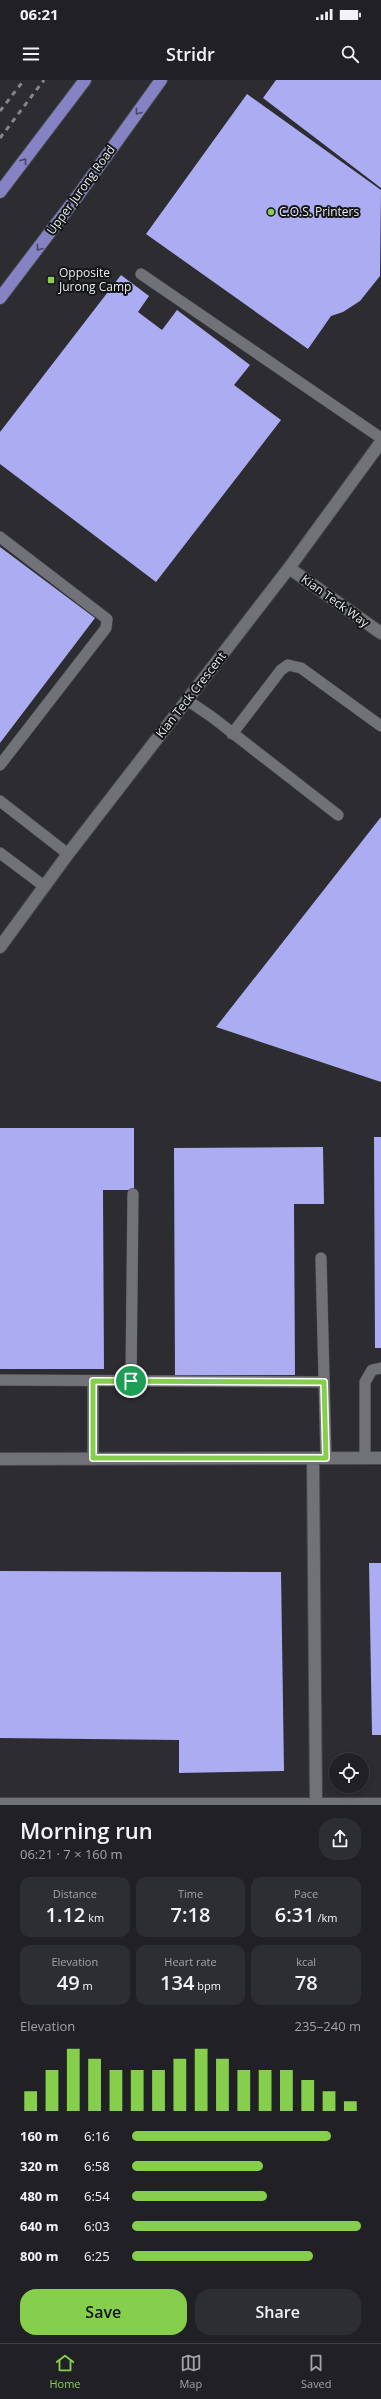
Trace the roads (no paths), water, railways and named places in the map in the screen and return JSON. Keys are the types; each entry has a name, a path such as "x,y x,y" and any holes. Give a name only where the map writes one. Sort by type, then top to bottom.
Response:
{"main road":[{"path":"0,192 85,80"},
{"name":"Upper Jurong Road","path":"0,298 79,194 161,80"}],"street":[{"name":"Kian Teck Crescent","path":"0,947 68,854 289,568 381,442"},
{"name":"Kian Teck Way","path":"289,568 381,633"},
{"path":"313,1458 316,1804"},
{"path":"0,1459 381,1458"},
{"path":"0,1804 381,1804"}],"lane":[{"path":"141,274 381,438"},
{"path":"0,537 107,618 106,628 0,765"},
{"path":"232,734 281,670 288,665 301,668 381,726"},
{"path":"187,700 338,815"},
{"path":"0,801 68,854"},
{"path":"0,853 44,886"},
{"path":"131,1381 133,1194"},
{"path":"321,1258 326,1458"},
{"path":"365,1458 366,1382 372,1370 381,1368"},
{"path":"0,1380 324,1382"},
{"path":"93,1381 93,1458"}],"railway":[{"path":"0,111 24,80"},
{"path":"0,138 44,80"}],"place":[{"name":"C.O.S. Printers","path":"271,212"},
{"name":"Opposite Jurong Camp","path":"51,280"}]}
